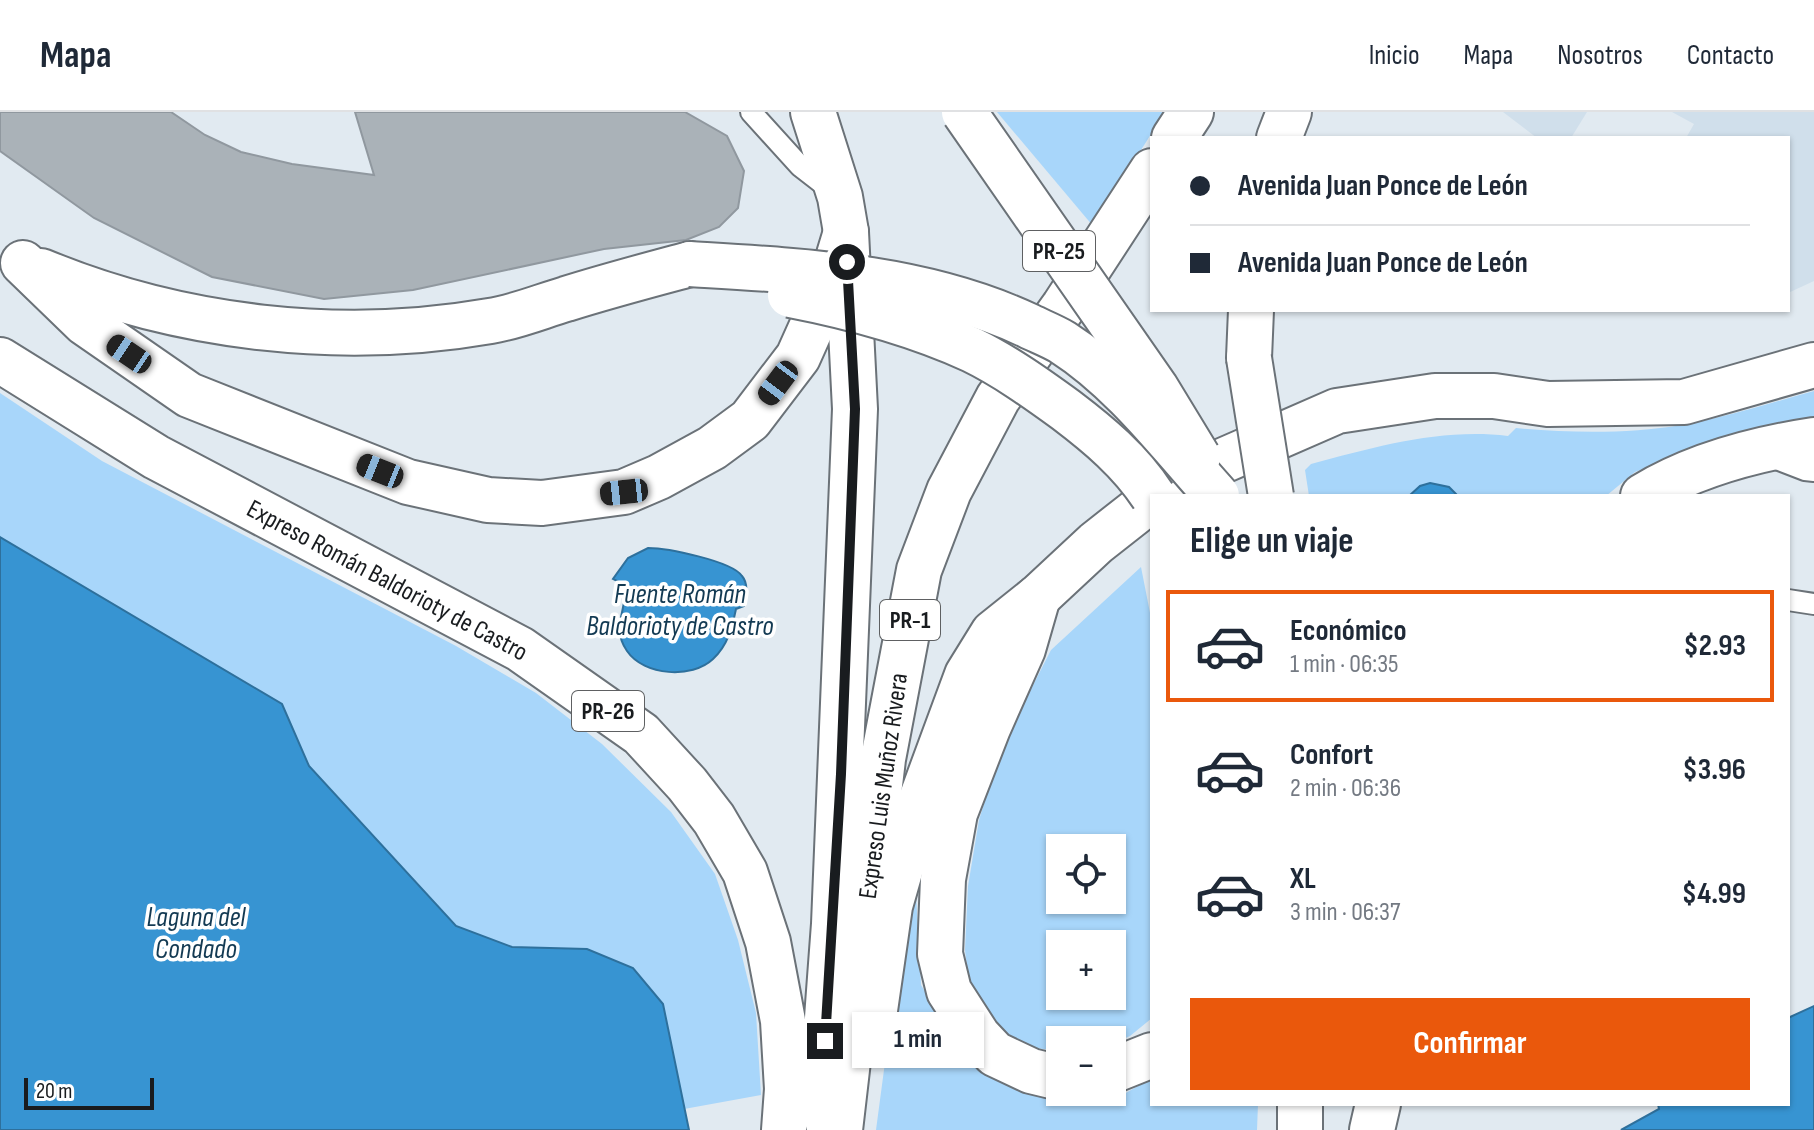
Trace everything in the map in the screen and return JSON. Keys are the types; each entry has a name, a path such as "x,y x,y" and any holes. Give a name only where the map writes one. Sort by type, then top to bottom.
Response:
{"main road":[{"path":"813,112 843,215 855,409 839,812 821,1099 830,1130"},
{"name":"PR-25","path":"964,112 1156,388 1218,494"},
{"path":"1175,136 1191,112"},
{"path":"1280,136 1289,112"},
{"name":"Expreso Luis Muñoz Rivera","path":"840,1130 883,759 919,570 949,491 998,398 1064,306 1150,174"},
{"path":"12,257 85,323 189,395 408,482 488,500 542,503 624,492 712,448 750,420 798,357 829,288 843,215"},
{"path":"12,257 107,296 200,318 262,328 361,334 493,321 587,292 680,276 806,271 939,293 988,307 1061,342 1110,379 1217,494"},
{"path":"680,276 808,299 900,322 974,351 1040,391 1103,438 1152,494"},
{"path":"1251,312 1249,358 1271,494"},
{"name":"Expreso Román Baldorioty de Castro","path":"0,360 156,457 520,649 641,734 705,807 745,872 768,942 783,1021 787,1089 784,1130"},
{"path":"1158,494 1172,483 1337,411 1435,396 1494,396 1548,404 1684,402 1814,365"},
{"path":"1647,494 1693,471 1814,440"},
{"path":"849,1130 861,1102 890,906 933,764 967,675 993,633 1150,500"},
{"path":"1038,597 1023,649 955,813 943,879 940,954 949,991 978,1036 995,1054 1046,1075"},
{"path":"1126,1065 1150,1056"},
{"path":"1300,1106 1300,1130"},
{"path":"1372,1130 1378,1106"}],"lane":[{"path":"751,112 843,215"},
{"path":"1758,452 1814,471"},
{"path":"1790,600 1814,604"}],"shaded area":[{"path":"997,112 1165,112 1093,226"},
{"path":"1503,112 1587,112 1572,136 1534,136"},
{"path":"1672,112 1814,112 1814,281 1790,292 1790,136 1687,136 1694,124"},
{"path":"1814,391 1814,419 1728,435 1635,472 1608,494 1309,494 1305,470 1311,464 1384,446 1433,437 1508,436 1516,428 1599,432 1641,430 1715,418"},
{"path":"0,393 102,461 456,646 536,693 602,744 671,812 715,874 738,940 756,1013 761,1095 684,1109 663,1004 587,949 512,947 456,926 309,766 282,704 0,537"},
{"path":"1141,567 1150,613 1150,1020 1130,1036 1126,1038 1126,1026 1046,1026 1046,1049 1035,1048 1007,1035 987,1019 969,984 965,950 968,886 979,820 1001,748 1051,650"},
{"path":"916,894 921,985 967,1061 1038,1097 1046,1097 1046,1106 1126,1106 1126,1093 1150,1079 1150,1106 1258,1106 1257,1130 876,1130 907,897"}],"water":[{"path":"1430,483 1449,487 1456,494 1411,494 1420,486"},
{"name":"Laguna del Condado","path":"0,537 282,704 309,766 456,926 512,947 587,949 633,968 663,1004 689,1130 0,1130"},
{"name":"Fuente Román Baldorioty de Castro","path":"648,548 683,553 726,565 736,570 746,583 744,606 736,609 726,642 713,659 693,670 668,672 645,666 627,651 622,642 620,626 625,585 613,579 628,558"},
{"path":"1814,1006 1814,1130 1621,1130 1659,1109 1658,1106 1790,1106 1790,1017"}],"building":[{"path":"0,112 171,112 205,135 241,152 292,164 374,175 355,112 685,112 727,136 744,171 738,208 719,227 686,240 604,249 413,290 324,299 212,277 94,218 0,151"}],"route":[{"path":"825,1041 834,924 855,409 847,262"}]}
